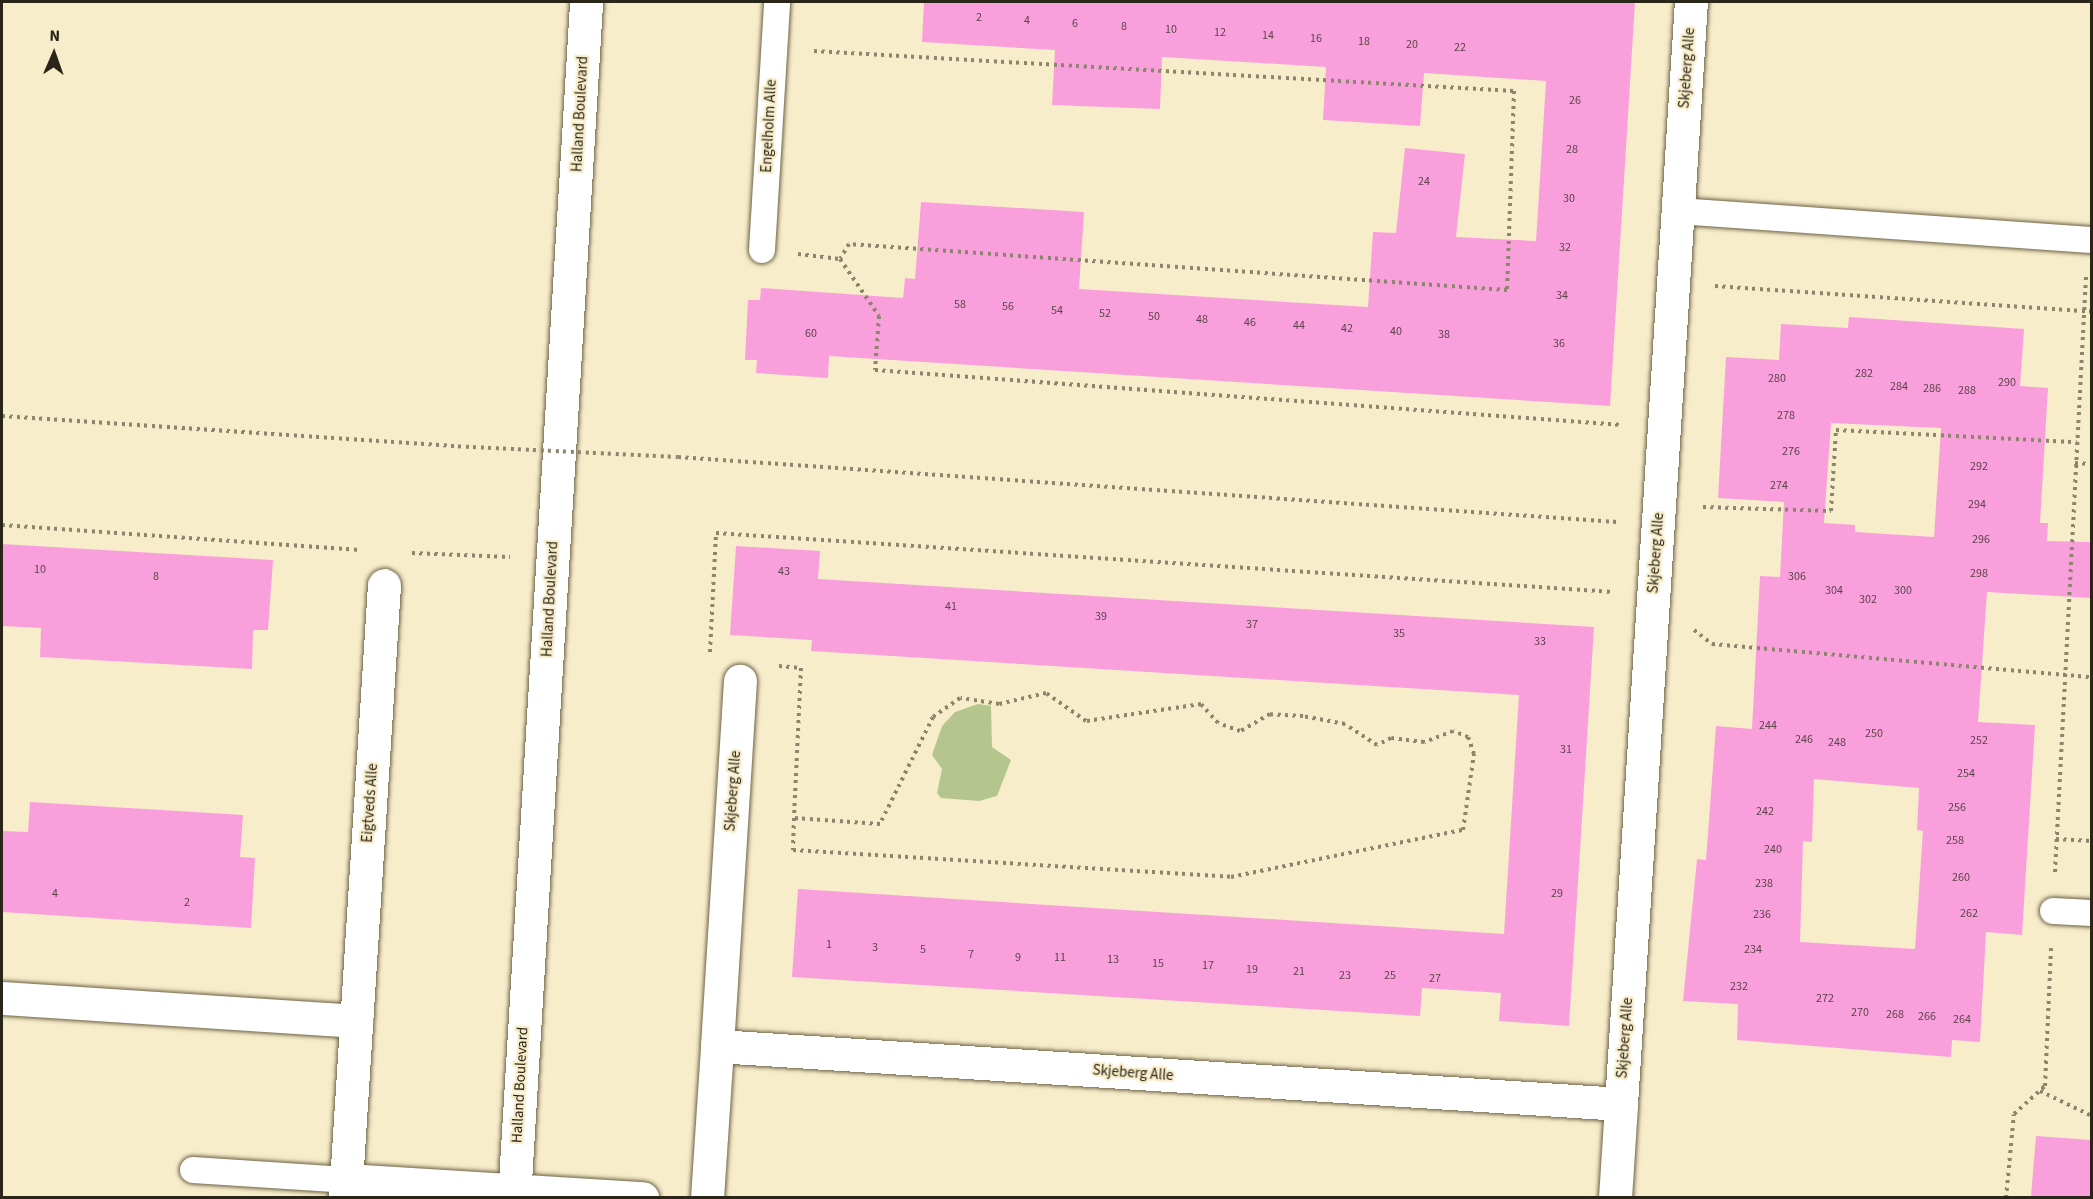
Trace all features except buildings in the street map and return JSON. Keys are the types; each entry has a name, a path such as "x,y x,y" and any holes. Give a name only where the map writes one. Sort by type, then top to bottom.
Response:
{"street":[{"name":"Halland Boulevard","path":"514,1194 586,2"},
{"name":"Skjeberg Alle","path":"1615,1197 1691,2"},
{"name":"Eigtveds Alle","path":"346,1189 384,585"},
{"name":"Skjeberg Alle","path":"707,1197 740,681"},
{"path":"2,998 356,1021"},
{"name":"Skjeberg Alle","path":"717,1046 1621,1104"},
{"path":"346,1189 642,1197"}],"lane":[{"name":"Engelholm Alle","path":"762,250 777,2"},
{"path":"1677,211 2090,240"},
{"path":"2053,911 2091,914"},
{"path":"193,1170 346,1189"}],"path":[{"path":"774,49 1514,91 1507,290 849,244 840,259"},
{"path":"2006,1197 2014,1114 2040,1091 2053,911 2075,463 2090,240"},
{"path":"762,250 840,259 879,316 875,370 1664,428"},
{"path":"1715,297 1716,285 2091,312"},
{"path":"2,416 450,446 678,457 1657,525 1701,530 1703,495"},
{"path":"1703,507 1831,511 1836,430 2077,442"},
{"path":"2075,463 2091,464"},
{"path":"2,525 371,550"},
{"path":"709,662 716,533 1653,595"},
{"path":"406,553 553,558"},
{"path":"1695,620 1694,631 1712,644 2091,677"},
{"path":"793,850 1231,877 1463,830 1474,754 1468,737 1453,731 1424,742 1391,738 1377,745 1345,724 1303,716 1270,714 1240,731 1218,723 1201,704 1086,721 1046,693 999,704 960,698 933,717 880,824 794,818"},
{"path":"2056,839 2091,841"},
{"path":"2040,1091 2091,1116"}],"green space":[{"path":"978,704 991,706 992,747 1011,760 997,796 979,801 941,798 937,793 942,769 932,755 942,726 955,712"}]}
